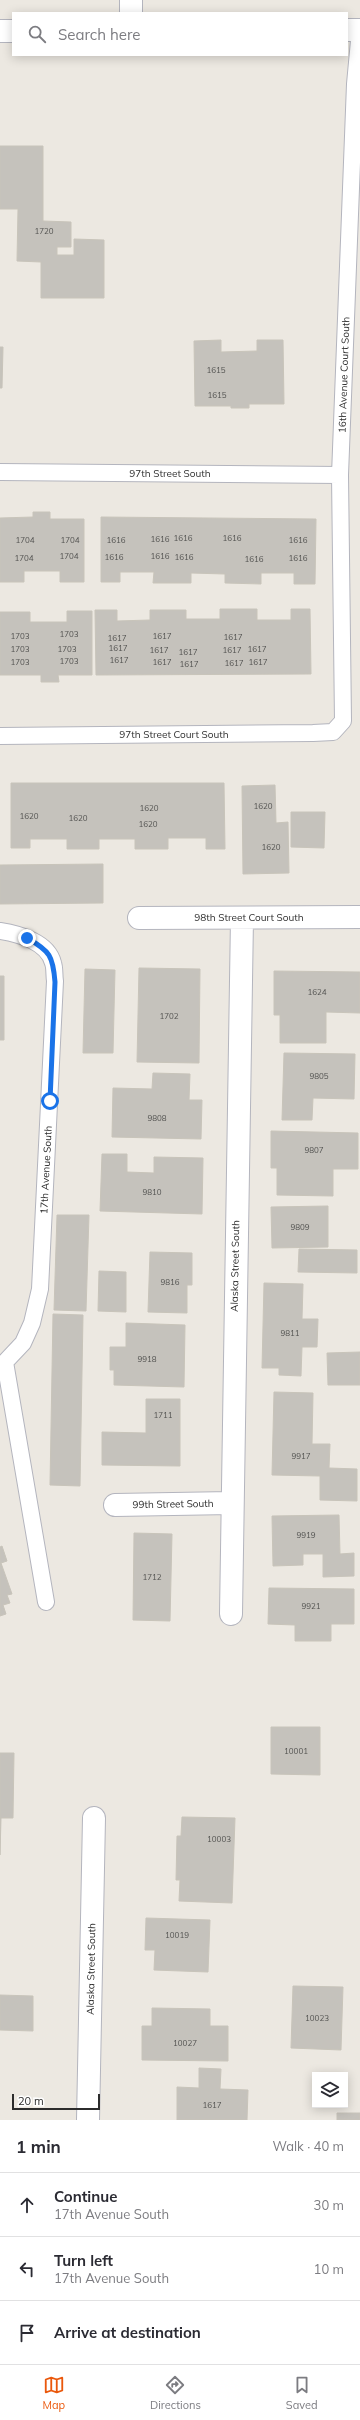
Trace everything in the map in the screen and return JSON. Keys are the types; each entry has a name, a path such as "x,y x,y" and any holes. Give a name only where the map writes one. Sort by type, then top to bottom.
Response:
{"street":[{"path":"131,0 131,12"},
{"path":"348,30 360,30"},
{"path":"0,31 12,31"},
{"name":"98th Street Court South","path":"139,918 360,916"},
{"name":"Alaska Street South","path":"231,1614 231,1503 242,918"},
{"name":"99th Street South","path":"116,1505 231,1503"},
{"name":"Alaska Street South","path":"88,2120 94,1818"}],"lane":[{"name":"16th Avenue Court South","path":"343,721 340,474 355,84 360,30"},
{"name":"97th Street South","path":"0,472 340,474"},
{"name":"97th Street Court South","path":"0,736 314,733 333,732 343,721"},
{"name":"17th Avenue South","path":"0,931 27,938 43,947 53,962 55,982 40,1289 32,1324 23,1344 2,1361"},
{"path":"2,1361 46,1602"}],"building":[{"path":"0,146 43,146 43,221 71,222 71,247 57,247 57,255 74,255 74,239 104,240 104,298 41,298 41,262 17,261 18,209 0,209"},
{"path":"221,340 221,352 257,351 257,340 283,340 284,404 249,404 249,408 231,408 231,406 195,406 194,341"},
{"path":"0,347 3,347 2,388 0,388"},
{"path":"33,512 50,512 50,519 84,519 84,582 60,582 60,571 24,571 24,582 0,582 0,518 33,517"},
{"path":"101,517 316,519 315,584 294,584 294,573 261,573 261,584 225,583 225,574 191,573 191,583 153,583 154,572 120,572 120,582 101,582"},
{"path":"220,609 257,609 257,620 291,620 291,609 310,609 311,674 96,675 95,610 117,610 117,621 150,620 150,610 186,610 186,619 220,619"},
{"path":"67,611 92,611 92,675 58,675 59,682 41,682 41,675 0,675 0,612 30,612 30,622 67,622"},
{"path":"11,783 224,783 225,849 206,849 206,838 168,838 168,849 135,849 135,839 99,839 99,849 67,849 67,839 30,839 30,848 11,848"},
{"path":"275,785 276,823 288,822 289,873 243,874 242,786"},
{"path":"291,812 325,812 324,848 291,847"},
{"path":"103,864 103,903 0,904 0,865"},
{"path":"139,968 200,969 199,1063 137,1062"},
{"path":"85,969 115,970 113,1053 83,1053"},
{"path":"274,971 360,972 360,1013 326,1012 326,1043 280,1043 280,1015 274,1015"},
{"path":"0,976 4,976 4,1040 0,1040"},
{"path":"284,1053 355,1054 354,1099 313,1098 312,1120 282,1120"},
{"path":"153,1073 190,1074 189,1100 202,1100 201,1139 112,1137 113,1088 152,1089"},
{"path":"271,1131 358,1133 358,1169 333,1169 333,1196 277,1195 277,1168 271,1168"},
{"path":"102,1154 127,1154 127,1172 154,1173 154,1157 203,1158 202,1214 100,1211"},
{"path":"328,1206 328,1247 272,1248 271,1207"},
{"path":"57,1215 89,1215 86,1311 54,1310"},
{"path":"299,1249 357,1250 357,1273 298,1272"},
{"path":"150,1252 192,1253 192,1285 187,1285 187,1313 148,1312"},
{"path":"99,1271 126,1272 126,1312 98,1311"},
{"path":"264,1283 303,1284 302,1319 318,1319 317,1347 302,1347 301,1376 279,1375 279,1368 262,1368"},
{"path":"53,1314 83,1315 80,1486 50,1485"},
{"path":"126,1323 185,1325 184,1387 114,1385 114,1370 110,1370 110,1347 126,1347"},
{"path":"360,1352 360,1385 328,1385 327,1353"},
{"path":"274,1392 313,1393 312,1444 330,1444 329,1468 357,1469 357,1501 320,1500 320,1476 272,1475"},
{"path":"146,1399 180,1399 180,1466 102,1465 102,1432 146,1433"},
{"path":"339,1515 340,1554 354,1553 354,1576 323,1577 323,1554 303,1554 303,1565 273,1566 272,1516"},
{"path":"134,1533 172,1534 170,1621 133,1620"},
{"path":"2,1546 7,1561 1,1563 12,1594 7,1595 10,1603 3,1605 6,1614 0,1616 0,1547"},
{"path":"269,1588 354,1589 354,1624 331,1624 331,1641 295,1641 295,1625 268,1624"},
{"path":"271,1727 320,1727 320,1775 271,1774"},
{"path":"0,1753 14,1753 13,1818 1,1818 0,1855"},
{"path":"182,1817 235,1818 232,1903 179,1901 180,1880 176,1880 177,1836 181,1836"},
{"path":"146,1918 210,1920 208,1972 154,1970 155,1950 145,1950"},
{"path":"293,1986 343,1987 341,2050 291,2048"},
{"path":"0,1995 33,1996 33,2031 0,2030"},
{"path":"152,2008 210,2009 210,2026 228,2026 228,2061 142,2060 142,2026 152,2026"},
{"path":"199,2068 221,2069 220,2089 248,2090 247,2120 177,2120 177,2087 199,2088"},
{"path":"337,2113 360,2113 360,2120 337,2120"}],"route":[{"path":"27,938 43,947 53,962 55,982 50,1101"}]}
